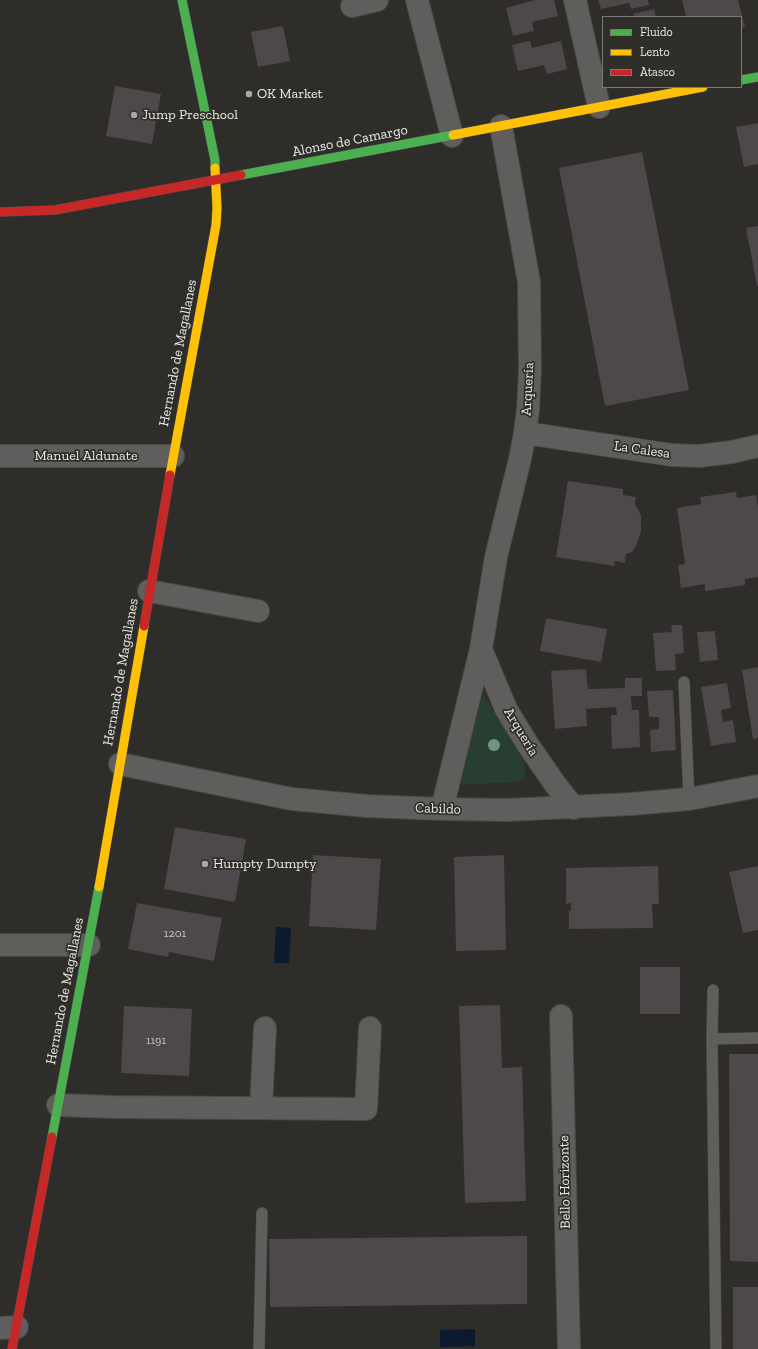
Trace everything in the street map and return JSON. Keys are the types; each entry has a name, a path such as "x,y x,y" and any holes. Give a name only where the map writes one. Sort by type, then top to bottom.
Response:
{"main road":[{"name":"Hernando de Magallanes","path":"12,1349 8,1328 58,1105 88,945 173,456 216,225 218,208 214,160 182,0"},
{"path":"742,80 758,76"},
{"name":"Alonso de Camargo","path":"0,212 55,210 216,181 698,88"}],"street":[{"path":"352,6 377,0"},
{"path":"418,0 452,136"},
{"path":"575,0 600,107"},
{"name":"Arquería","path":"442,809 481,649 496,557 526,433 530,370 528,282 501,126"},
{"name":"La Calesa","path":"526,433 672,455 699,456 732,452 758,446"},
{"name":"Manuel Aldunate","path":"0,456 173,456"},
{"path":"149,591 258,611"},
{"name":"Arquería","path":"481,649 506,709 524,739 555,784 574,808"},
{"name":"Cabildo","path":"120,764 292,799 367,806 442,809 508,810 574,808 631,804 689,799 758,786"},
{"path":"0,946 88,945"},
{"name":"Bello Horizonte","path":"561,1016 569,1349"},
{"path":"261,1107 265,1028"},
{"path":"58,1105 113,1107 366,1109 370,1028"}],"lane":[{"path":"684,682 689,799"},
{"path":"713,990 712,1039 716,1349"},
{"path":"712,1039 758,1038"},
{"path":"259,1349 262,1213"}],"green space":[{"path":"483,694 524,762 525,778 518,782 459,785"}],"water":[{"path":"276,927 291,928 289,963 274,963"},
{"path":"475,1329 475,1346 440,1347 440,1330"}],"building":[{"path":"535,0 554,0 558,16 532,22 534,31 513,36 506,8"},
{"path":"598,0 648,0 649,5 631,9 629,3 601,9"},
{"path":"682,0 738,0 745,27 742,28 742,16 686,16"},
{"path":"654,9 656,16 634,16 633,14"},
{"path":"283,26 290,61 258,67 251,32"},
{"path":"530,41 532,48 561,41 567,69 547,74 544,65 518,71 512,45"},
{"name":"Jump Preschool","path":"115,86 161,94 152,144 106,136"},
{"path":"758,123 758,164 744,167 736,127"},
{"path":"642,152 689,390 605,406 559,168"},
{"path":"758,226 758,286 757,286 746,228"},
{"path":"568,481 623,489 623,495 636,497 635,504 641,515 641,532 632,552 626,554 625,563 615,561 614,566 556,557"},
{"path":"736,492 737,498 756,495 758,507 758,577 745,579 745,585 705,591 705,584 681,588 678,565 685,564 677,508 701,504 700,497"},
{"path":"546,618 607,629 601,662 540,651"},
{"path":"671,625 682,625 684,653 675,654 676,670 656,671 653,633 672,632"},
{"path":"715,631 718,660 700,662 697,632"},
{"path":"758,667 758,738 753,739 742,670"},
{"path":"586,669 588,689 625,688 625,678 642,678 642,696 631,696 632,710 639,710 640,747 612,749 611,715 617,715 616,707 586,709 587,726 555,729 551,671"},
{"path":"727,683 731,708 721,710 723,722 733,720 736,742 711,746 701,687"},
{"path":"673,690 676,750 651,752 650,730 659,729 659,717 649,717 647,691"},
{"name":"Humpty Dumpty","path":"175,827 246,839 235,902 164,889"},
{"path":"313,855 381,859 376,930 309,926"},
{"path":"504,855 506,950 456,951 454,857"},
{"path":"658,866 659,904 652,904 653,928 569,929 569,911 571,911 571,903 566,904 566,868"},
{"path":"758,866 758,930 743,933 729,872"},
{"path":"137,903 222,918 214,961 169,952 168,957 128,949"},
{"path":"640,967 680,967 680,1014 640,1014"},
{"path":"500,1005 502,1068 522,1067 526,1201 465,1203 459,1006"},
{"path":"124,1006 192,1009 189,1076 121,1073"},
{"path":"729,1054 758,1054 758,1262 730,1261"},
{"path":"527,1236 527,1304 270,1307 269,1239"},
{"path":"733,1287 758,1287 758,1349 733,1349"}],"traffic: fast":[{"path":"182,0 215,160 215,168"},
{"path":"742,80 758,77"},
{"path":"241,175 453,135"},
{"path":"52,1137 99,887"}],"traffic: slow":[{"path":"453,135 698,88"},
{"path":"170,475 216,225 217,208 215,168"},
{"path":"99,887 144,626"}],"traffic: jam":[{"path":"0,212 55,210 241,175"},
{"path":"144,626 170,475"},
{"path":"12,1349 52,1137"}],"place":[{"name":"OK Market","path":"249,94"},
{"name":"Jump Preschool","path":"134,115"},
{"name":"Humpty Dumpty","path":"205,864"}]}
